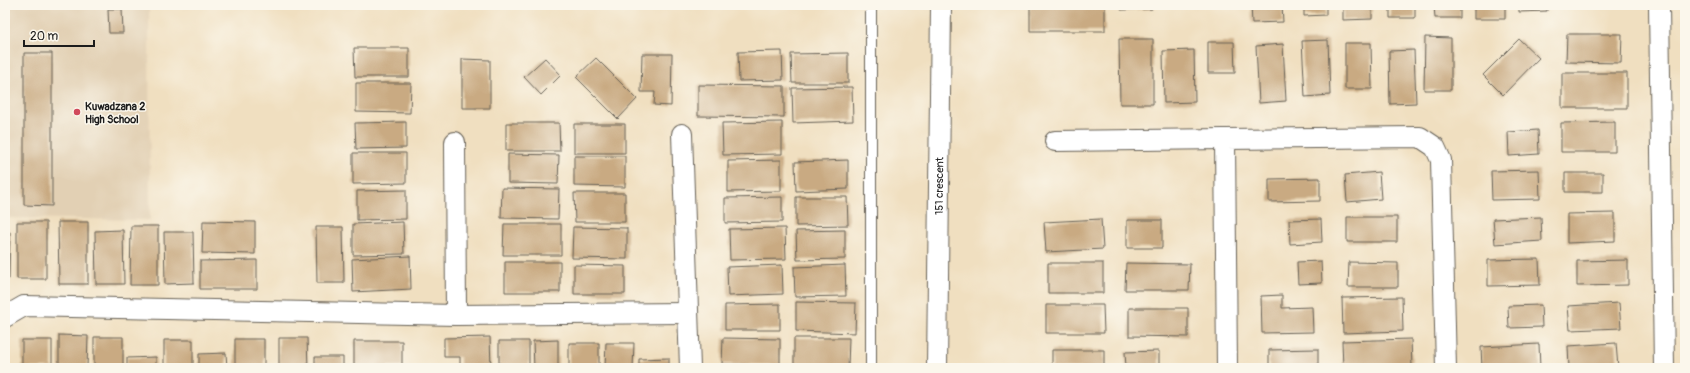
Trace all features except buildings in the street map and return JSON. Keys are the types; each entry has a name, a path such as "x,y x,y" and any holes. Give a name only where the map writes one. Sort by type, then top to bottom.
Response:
{"street":[{"name":"151 crescent","path":"937,368 941,5"},
{"path":"1659,5 1664,368"},
{"path":"682,134 690,368"},
{"path":"1055,141 1420,137 1435,146 1441,160 1446,368"},
{"path":"1225,139 1227,368"},
{"path":"456,142 456,315"},
{"path":"5,317 24,306 456,315 688,313"}],"lane":[{"path":"870,5 871,368"}],"shaded area":[{"name":"Kuwadzana 2 High School","path":"5,5 149,5 150,220 5,218"}],"place":[{"name":"Kuwadzana 2 High School","path":"77,112"}]}
